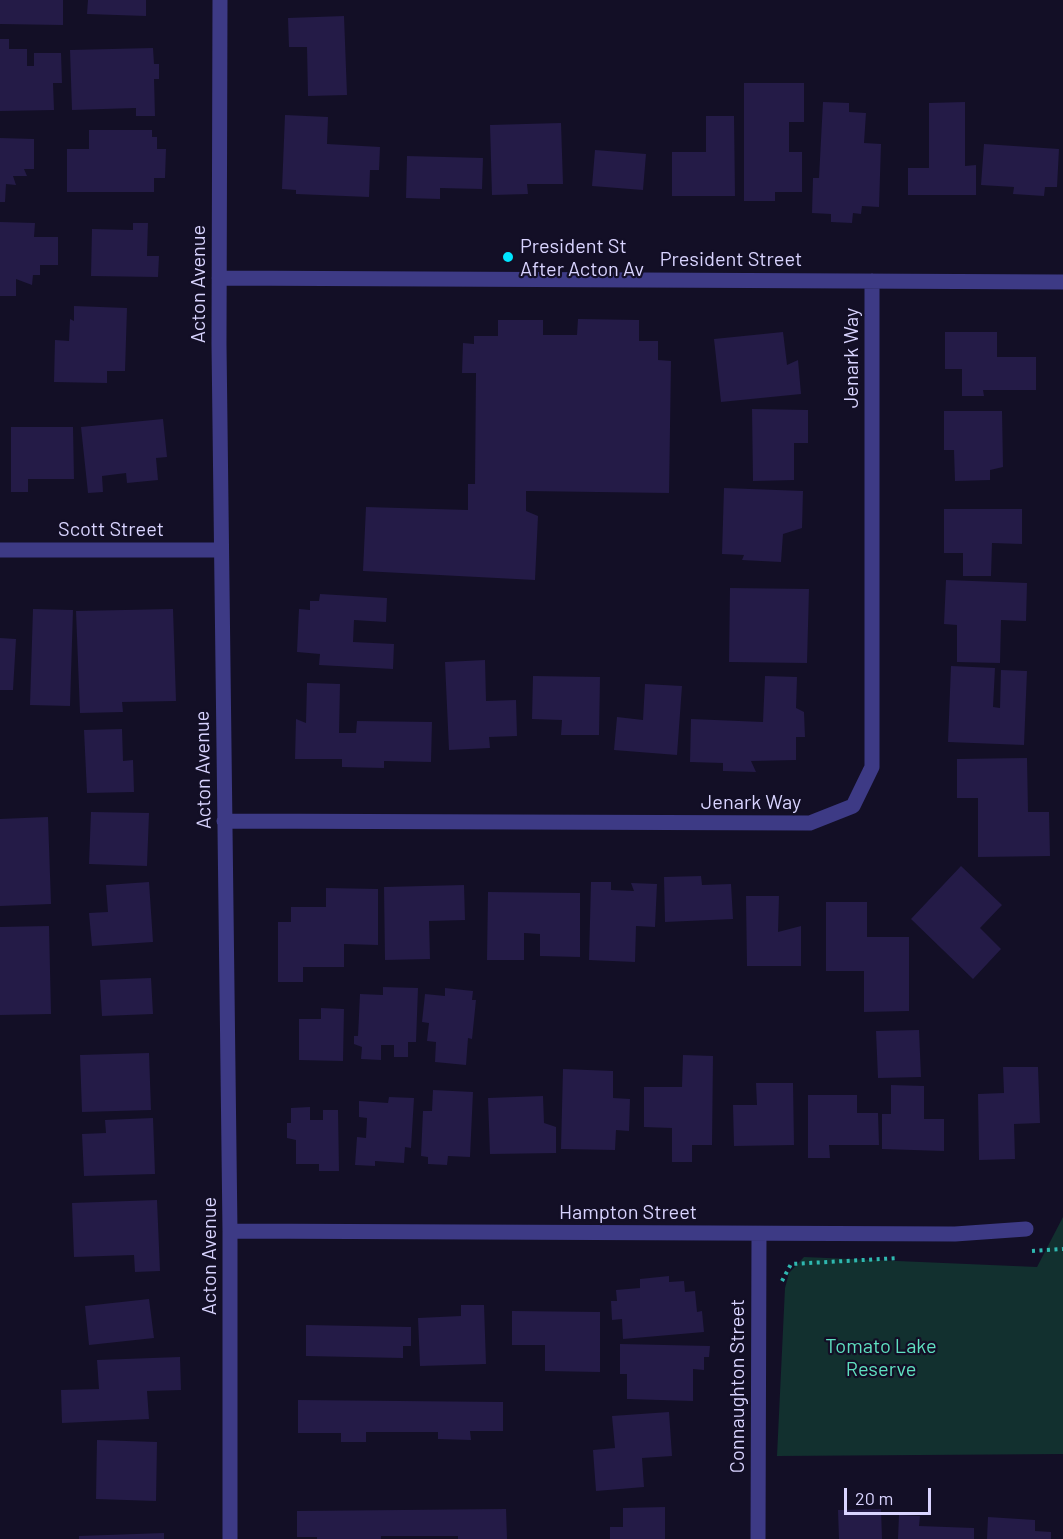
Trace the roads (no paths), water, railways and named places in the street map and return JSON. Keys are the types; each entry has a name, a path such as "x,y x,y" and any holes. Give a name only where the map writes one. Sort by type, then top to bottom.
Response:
{"street":[{"name":"Acton Avenue","path":"220,0 219,278 230,1232 230,1539"},
{"name":"President Street","path":"219,278 1063,282"},
{"name":"Jenark Way","path":"224,821 810,823 853,806 872,767 872,281"},
{"name":"Scott Street","path":"0,550 221,550"},
{"name":"Hampton Street","path":"230,1232 956,1234 1026,1229"},
{"name":"Connaughton Street","path":"758,1539 759,1234"}],"place":[{"name":"President St After Acton Av","path":"508,257"}],"park label":[{"name":"Tomato Lake Reserve","path":"881,1358"}]}
